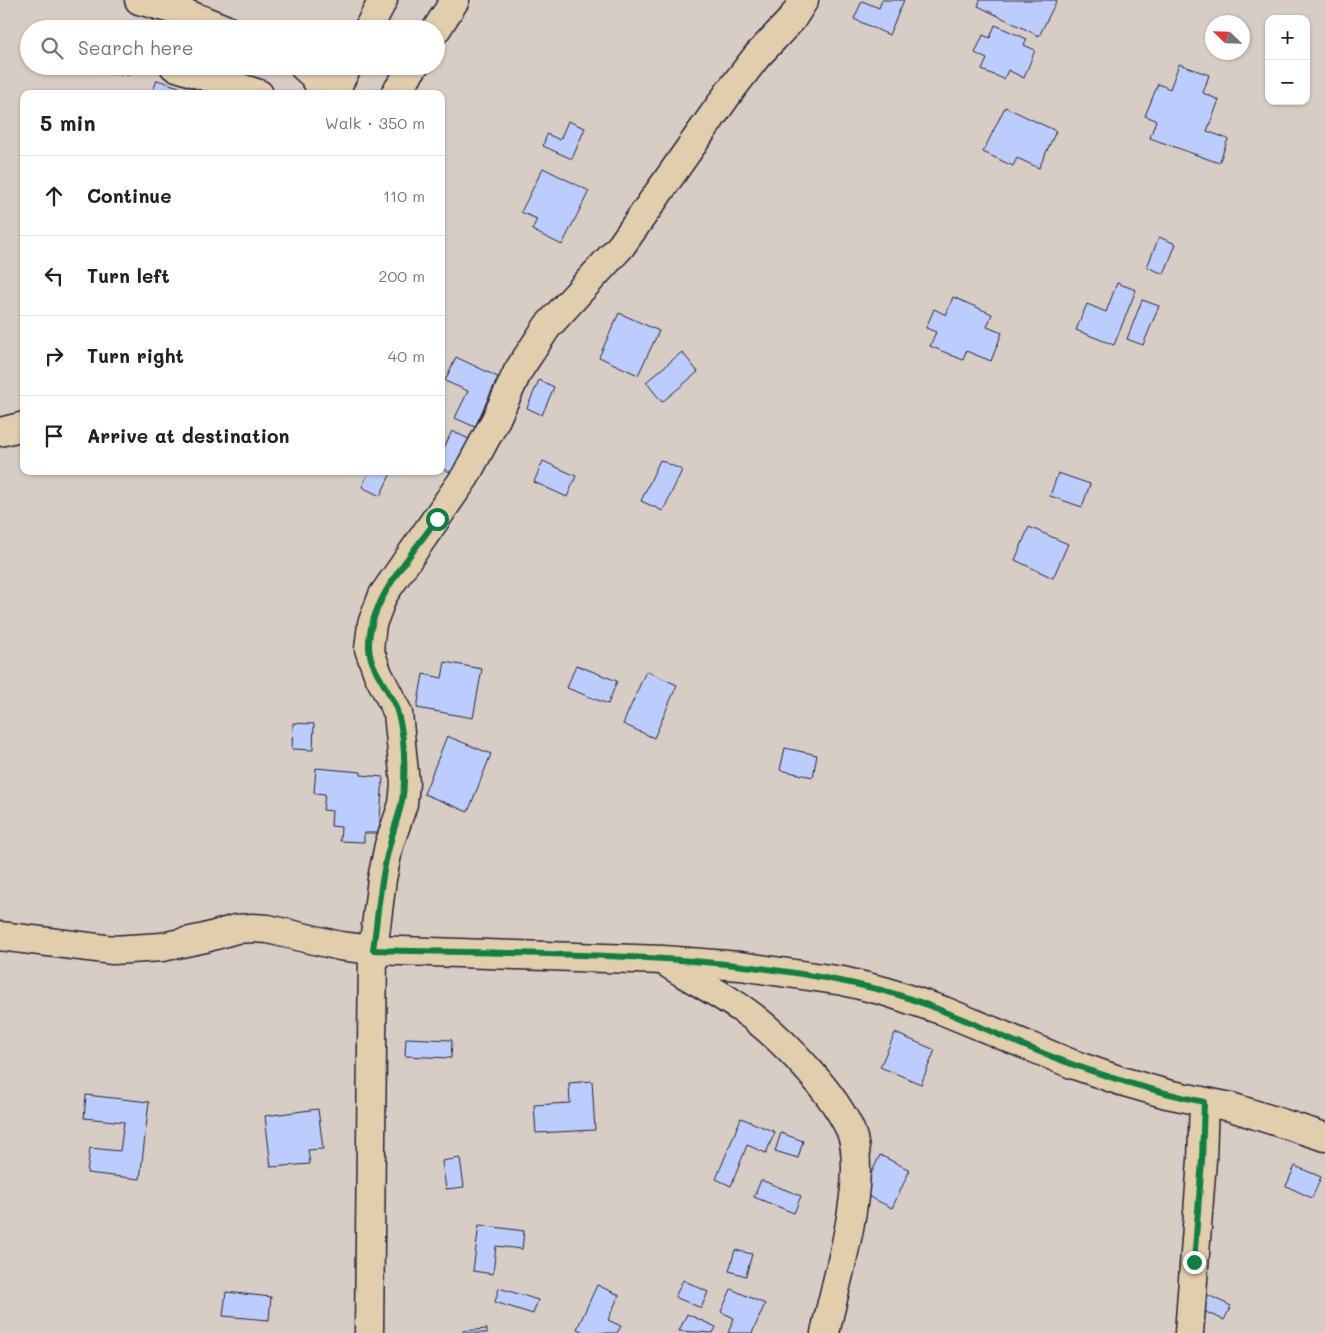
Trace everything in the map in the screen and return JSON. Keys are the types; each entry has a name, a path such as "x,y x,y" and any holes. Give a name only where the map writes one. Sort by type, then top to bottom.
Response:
{"street":[{"path":"139,0 182,12 202,20"},
{"path":"373,20 383,0"},
{"path":"442,20 454,0"},
{"path":"369,1333 373,950 382,879 389,845 402,804 404,783 398,713 378,674 369,649 372,624 383,595 466,477 496,421 518,371 547,327 621,246 730,91 757,56 792,19 804,0"},
{"path":"201,75 247,90"},
{"path":"313,75 322,90"},
{"path":"335,90 343,75"},
{"path":"398,90 408,75"},
{"path":"0,432 20,427"},
{"path":"0,936 113,950 162,947 236,929 252,928 268,929 340,946 373,950 662,960 806,974 884,991 967,1019 1072,1064 1167,1094 1231,1107 1325,1137"},
{"path":"662,960 753,1017 786,1047 824,1089 852,1134 856,1168 853,1201 824,1333"},
{"path":"1189,1333 1202,1160 1204,1102"}],"building":[{"path":"882,0 904,0 889,35 854,19 862,1 879,8"},
{"path":"980,0 1057,0 1039,36 978,6"},
{"path":"154,17 164,20 154,20"},
{"path":"995,25 1027,39 1024,45 1035,50 1024,78 1008,70 1004,79 982,70 987,59 975,53 983,35 990,38"},
{"path":"1179,64 1209,75 1203,93 1219,100 1207,131 1228,139 1219,163 1150,138 1156,120 1145,116 1158,84 1170,89"},
{"path":"157,80 179,87 178,90 153,90"},
{"path":"1005,107 1056,131 1039,168 1017,158 1013,166 983,152"},
{"path":"568,121 585,128 572,159 543,146 547,134 560,140"},
{"path":"543,168 589,191 562,245 532,230 537,219 521,212"},
{"path":"1159,237 1176,244 1164,274 1147,267"},
{"path":"1117,283 1136,290 1114,345 1076,330 1087,304 1106,312"},
{"path":"953,297 992,314 987,327 1002,333 991,361 966,351 963,360 930,346 936,332 926,328 934,309 946,315"},
{"path":"1142,300 1159,306 1143,345 1127,339"},
{"path":"619,313 659,331 638,375 599,357"},
{"path":"682,352 698,372 662,402 646,382"},
{"path":"456,357 498,377 475,427 455,418 468,391 445,381"},
{"path":"539,380 554,387 542,415 527,408"},
{"path":"452,431 469,439 452,473 445,470 445,446"},
{"path":"660,460 682,470 663,511 641,501"},
{"path":"543,461 576,476 567,497 534,482"},
{"path":"1058,473 1090,484 1082,507 1050,496"},
{"path":"367,475 390,475 380,496 362,487"},
{"path":"1029,527 1068,544 1053,578 1015,560"},
{"path":"445,662 482,669 473,718 417,708 423,674 442,678"},
{"path":"576,665 617,681 608,704 567,688"},
{"path":"646,671 677,685 654,738 623,724"},
{"path":"293,723 314,724 313,750 292,749"},
{"path":"447,736 491,754 468,812 424,794"},
{"path":"785,748 817,755 813,777 780,770"},
{"path":"316,768 361,772 361,775 383,777 379,833 364,833 364,842 340,841 341,827 331,826 332,811 323,810 325,794 314,793"},
{"path":"895,1033 935,1050 921,1084 880,1067"},
{"path":"406,1038 452,1040 451,1058 405,1056"},
{"path":"592,1081 595,1130 536,1133 534,1105 570,1103 569,1083"},
{"path":"86,1095 149,1102 140,1179 87,1173 90,1148 120,1151 124,1122 84,1118"},
{"path":"318,1109 323,1149 308,1150 310,1164 271,1167 265,1116"},
{"path":"741,1118 775,1132 766,1153 747,1145 731,1186 716,1179"},
{"path":"781,1133 803,1141 798,1158 775,1151"},
{"path":"880,1155 910,1170 892,1208 862,1193"},
{"path":"460,1158 464,1187 446,1189 442,1161"},
{"path":"1295,1166 1321,1177 1312,1198 1286,1186"},
{"path":"761,1180 801,1196 794,1213 754,1197"},
{"path":"479,1225 524,1231 522,1249 496,1246 493,1274 473,1271"},
{"path":"735,1250 752,1254 746,1276 729,1271"},
{"path":"683,1280 708,1292 701,1308 675,1297"},
{"path":"597,1285 619,1295 608,1320 621,1326 617,1333 586,1333 577,1329"},
{"path":"499,1288 538,1300 533,1314 495,1302"},
{"path":"731,1289 765,1304 752,1333 728,1333 734,1318 721,1312"},
{"path":"226,1292 271,1297 269,1320 223,1316"},
{"path":"1208,1295 1231,1306 1224,1320 1201,1310"},
{"path":"687,1314 716,1327 713,1333 679,1331"},
{"path":"487,1329 487,1333 463,1333 463,1331"}],"route":[{"path":"437,519 383,595 372,624 369,649 378,674 398,713 404,758 402,804 389,845 382,879 373,950 662,960 740,966 806,974 843,981 915,1000 967,1019 1072,1064 1120,1081 1204,1102 1202,1160 1194,1262"}]}
